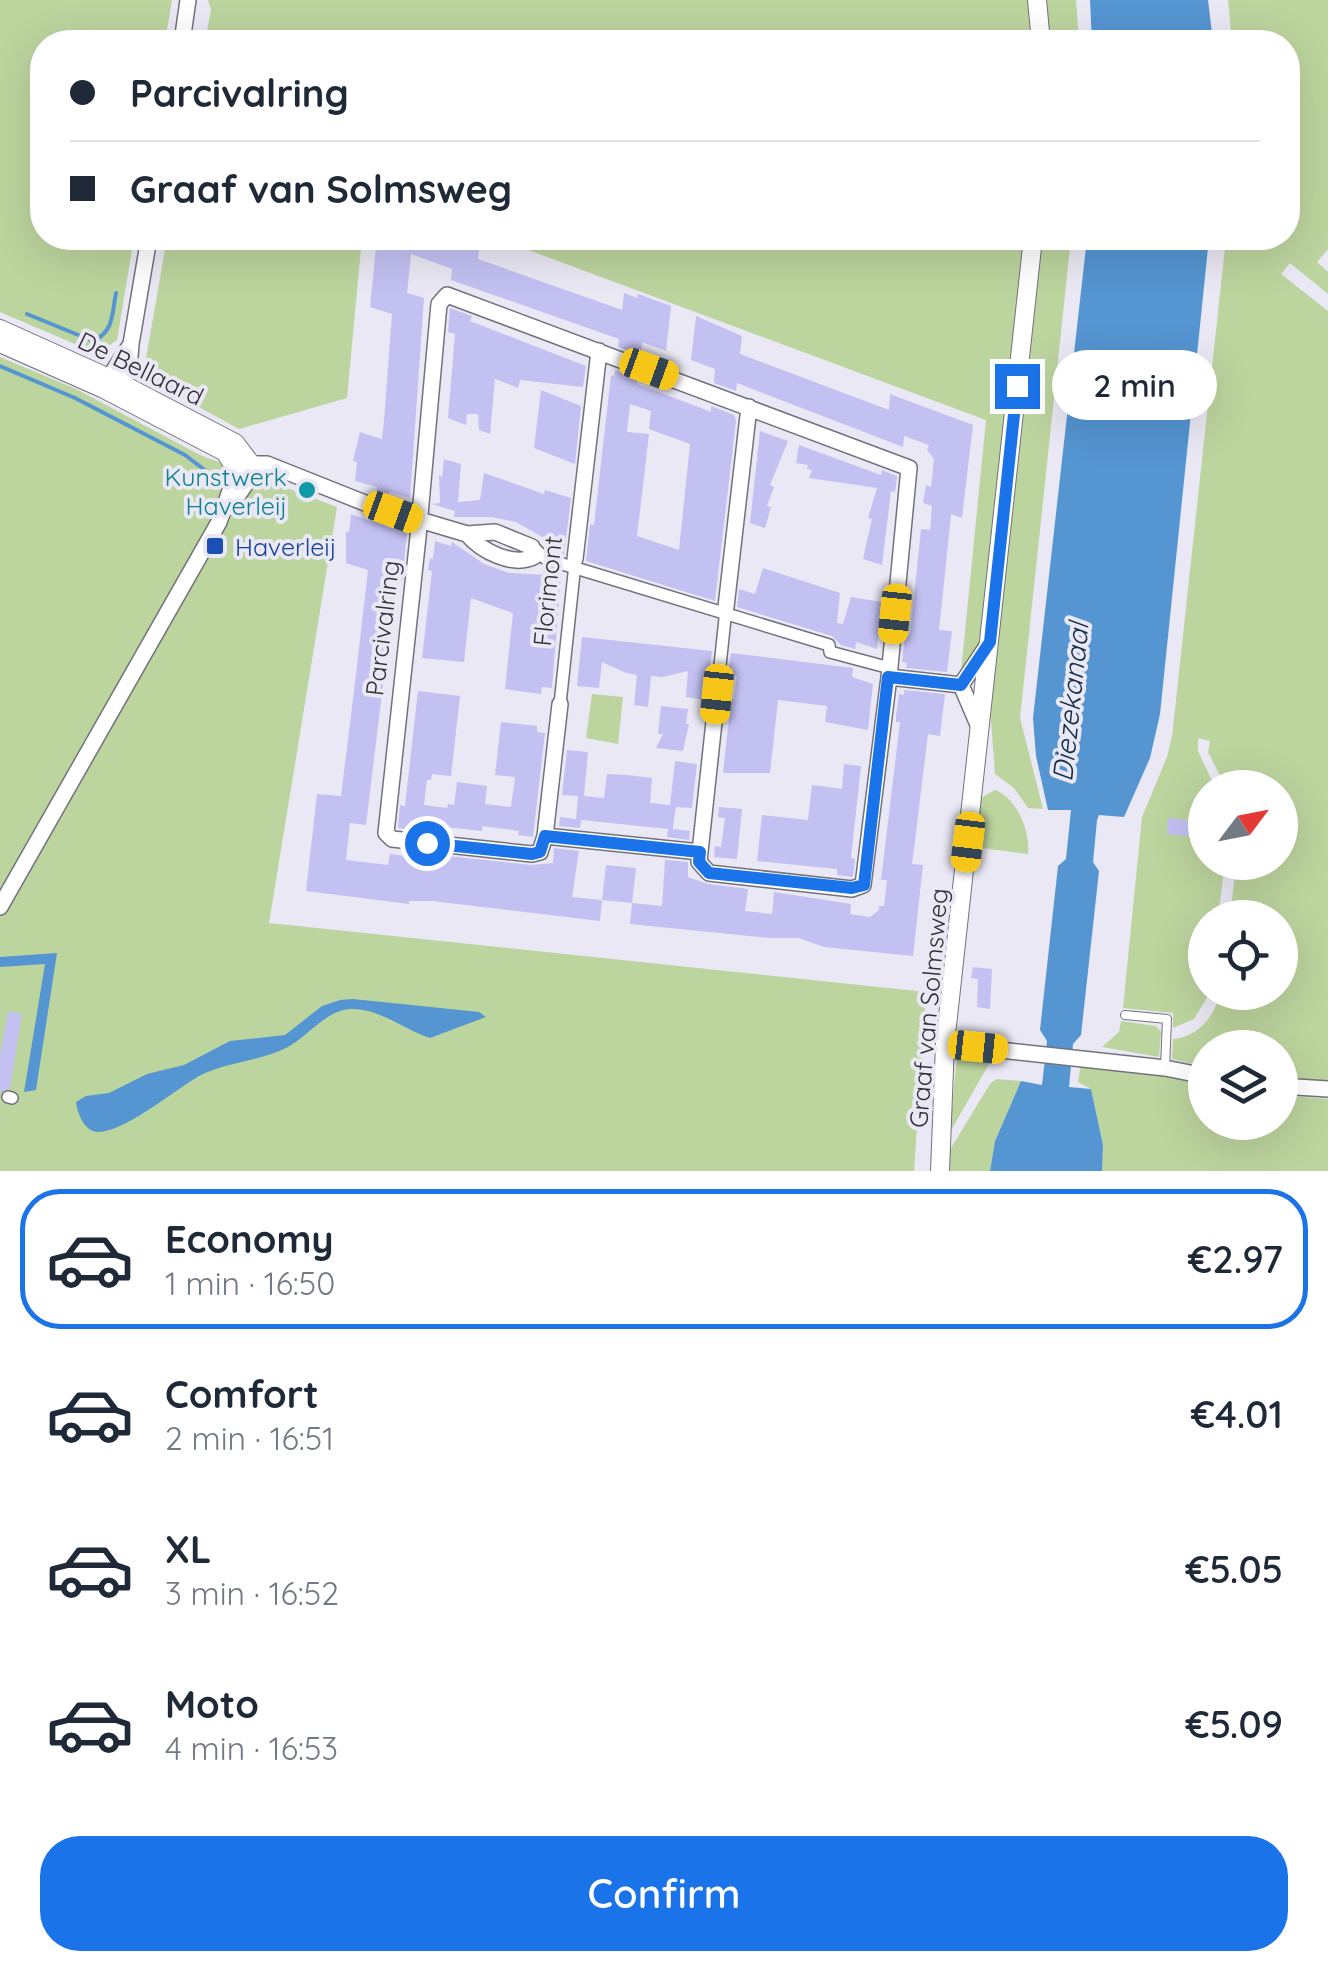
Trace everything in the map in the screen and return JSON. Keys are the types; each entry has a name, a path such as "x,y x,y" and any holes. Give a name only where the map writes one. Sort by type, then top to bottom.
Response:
{"street":[{"path":"184,30 188,0"},
{"path":"1038,0 1040,30"},
{"path":"112,386 131,361 147,250"},
{"name":"Graaf van Solmsweg","path":"940,1171 945,1044 1032,250"},
{"name":"Parcivalring","path":"447,295 599,351 908,468 864,885 852,888 709,873 699,862 700,852 545,836 540,852 532,854 392,839 386,833 439,304 447,295"},
{"name":"De Bellaard","path":"0,329 236,443 246,470"},
{"name":"De Bellaard","path":"0,343 112,386"},
{"name":"Florimont","path":"545,836 599,351"},
{"path":"700,852 749,407"},
{"path":"0,908 246,470 267,464 370,505"},
{"path":"393,512 467,534 495,532 532,547 546,559 575,563 830,645 830,652 889,672 961,685 981,730"},
{"name":"Graaf van Solmsweg","path":"961,685 990,642"},
{"path":"945,1044 1188,1073"},
{"path":"1298,1088 1328,1090"}],"lane":[{"path":"1125,1015 1166,1019 1165,1068"}],"green space":[{"path":"0,0 172,0 167,30 30,30 30,250 132,250 117,340 104,349 89,350 0,312"},
{"path":"208,0 1033,0 1035,30 207,30 211,10"},
{"path":"1044,0 1076,0 1078,30 1045,30"},
{"path":"1228,0 1328,0 1328,249 1317,262 1328,272 1328,294 1290,263 1281,274 1328,311 1328,1081 1298,1078 1298,1030 1196,1030 1214,1010 1298,1010 1298,900 1232,900 1234,880 1298,880 1298,770 1217,770 1208,752 1210,741 1198,738 1198,751 1207,770 1188,770 1188,880 1223,880 1220,900 1188,900 1188,1010 1199,1010 1194,1019 1173,1028 1173,1013 1123,1008 1142,817 1172,737 1225,250 1300,250 1300,30 1231,30"},
{"path":"165,250 361,250 347,398 239,429 153,382 144,370"},
{"path":"528,250 1026,250 985,638 961,672 986,420"},
{"path":"1038,250 1070,250 1020,718 1043,809 1028,808 1014,788 995,774 990,707"},
{"path":"0,357 76,389 200,455 337,507 269,923 926,992 914,1171 0,1171"},
{"path":"592,694 623,697 618,744 586,738"},
{"path":"995,790 1010,801 1021,817 1028,854 975,847 981,798"},
{"path":"1121,1021 1156,1026 1161,1032 1159,1057 1102,1047 1119,1032"},
{"path":"1188,1035 1188,1063 1172,1059 1173,1039"},
{"path":"957,1054 993,1057 950,1132"},
{"path":"1081,1064 1120,1067 1188,1081 1188,1140 1298,1140 1298,1096 1328,1099 1328,1171 1102,1171 1103,1145 1091,1089 1078,1082"},
{"path":"996,1079 1021,1081 995,1141 990,1171 947,1171 948,1153"}],"water":[{"path":"1090,0 1208,0 1212,30 1091,30"},
{"name":"Diezekanaal","path":"1086,250 1208,250 1160,714 1150,758 1124,817 1099,815 1097,820 1093,862 1099,871 1081,1035 1073,1044 1069,1087 1091,1089 1103,1145 1102,1171 990,1171 995,1141 1021,1081 1042,1085 1047,1041 1040,1030 1058,866 1066,859 1071,810 1048,810 1036,756 1033,718"},
{"path":"57,953 36,1090 24,1092 45,964 0,967 0,957"},
{"path":"353,999 479,1012 486,1017 430,1038 372,1012 342,1011 286,1048 202,1075 146,1112 107,1131 92,1131 80,1116 76,1102 86,1096 109,1093 147,1074 184,1065 230,1041 285,1035 322,1006"}],"building":[{"path":"376,250 479,250 478,259 622,310 624,293 671,306 666,351 642,342 641,355 618,347 619,339 451,280 452,269 411,254 407,293 424,298 410,498 389,492 383,507 376,496 377,487 355,481 357,462 353,461 360,432 382,439 384,421 392,314 370,307"},
{"path":"450,308 472,316 470,321 586,366 583,387 520,380 518,388 495,379 490,434 479,430 478,414 467,414 466,425 448,418 455,334 448,332"},
{"path":"696,316 742,336 740,354 889,410 890,394 973,425 962,518 951,514 939,630 952,631 947,672 906,668 907,663 902,662 905,635 910,635 921,529 930,530 932,506 923,503 926,485 931,487 934,459 927,450 929,445 904,436 903,447 737,383 736,391 714,383 715,369 691,360"},
{"path":"615,370 638,378 637,384 711,412 711,406 734,415 715,601 586,561 590,524 594,525 611,375","holes":["630,404 651,411 649,429 690,444 679,550 637,536 649,434 627,432"]},
{"path":"541,390 581,406 575,464 534,448"},
{"path":"760,431 788,441 770,485 774,487 765,528 750,523"},
{"path":"799,445 881,475 882,470 897,476 895,492 891,491 882,565 863,559 872,519 868,518 877,488 809,478 812,470 807,469 808,465 796,463"},
{"path":"444,459 461,464 458,502 480,500 484,473 544,494 545,490 571,498 564,555 551,551 551,542 516,522 492,517 454,517 455,511 432,504 440,503 439,475 442,477"},
{"path":"351,514 373,522 374,515 382,516 386,526 407,533 402,580 396,587 392,611 366,825 350,823 346,860 388,865 390,854 421,858 421,853 531,865 553,863 554,848 579,851 572,897 602,900 600,921 306,891 317,794 341,796 355,683 368,570 346,563 346,531 349,533"},
{"path":"435,541 451,546 452,542 484,564 509,573 561,573 552,688 542,687 541,694 505,689 513,613 471,598 464,662 422,658 432,571 428,570"},
{"path":"763,568 840,593 837,623 843,624 851,597 882,602 877,649 856,642 855,649 841,645 832,636 737,607 739,589 755,594"},
{"path":"582,637 712,651 705,700 686,697 688,671 651,676 648,707 634,705 637,675 602,662 599,688 577,686"},
{"path":"731,653 853,668 852,677 873,684 868,730 825,722 827,706 778,700 770,773 723,773 737,676 728,675"},
{"path":"904,690 945,694 940,736 928,734 912,864 923,865 913,956 824,947 799,938 630,924 632,903 662,906 665,860 688,862 688,877 708,884 748,889 745,911 772,914 774,892 851,904 850,914 870,917 879,906 884,906 887,880 881,880 900,722 896,722 896,716 899,694 904,695"},
{"path":"418,691 460,696 451,776 432,774 431,780 427,780 424,805 454,805 457,782 487,786 485,804 511,807 515,777 495,775 501,722 537,726 537,732 545,733 533,837 482,826 482,831 417,824 416,830 398,828 400,805 405,806"},
{"path":"661,706 688,709 683,751 656,748 663,734 658,734"},
{"path":"567,750 588,752 584,796 604,798 607,774 627,775 652,778 650,803 670,805 675,761 697,764 692,808 676,807 674,818 673,829 690,831 689,840 667,837 668,829 581,820 580,828 559,826 560,817 576,819 578,796 562,795"},
{"path":"844,764 861,766 851,858 855,859 853,877 837,875 837,869 757,861 762,815 808,820 812,785 842,789"},
{"path":"719,807 742,809 737,859 714,857 715,846 721,847 725,818 718,817"},
{"path":"1168,818 1188,820 1188,836 1167,834"},
{"path":"606,865 636,868 632,903 602,900"},
{"path":"973,967 992,969 990,1009 977,1007 978,979 971,978"},
{"path":"8,1011 22,1014 10,1088 0,1092 0,1056"}],"waterway":[{"path":"27,314 93,341 108,327 116,293"},
{"path":"0,366 75,398 185,455 206,471 211,486"}],"place":[{"name":"Kunstwerk Haverleij","path":"307,490"},
{"name":"Haverleij","path":"215,546"}],"route":[{"path":"427,843 532,854 540,852 545,836 700,852 699,862 709,873 852,888 864,885 888,677 961,685 990,642 1017,386"}]}
